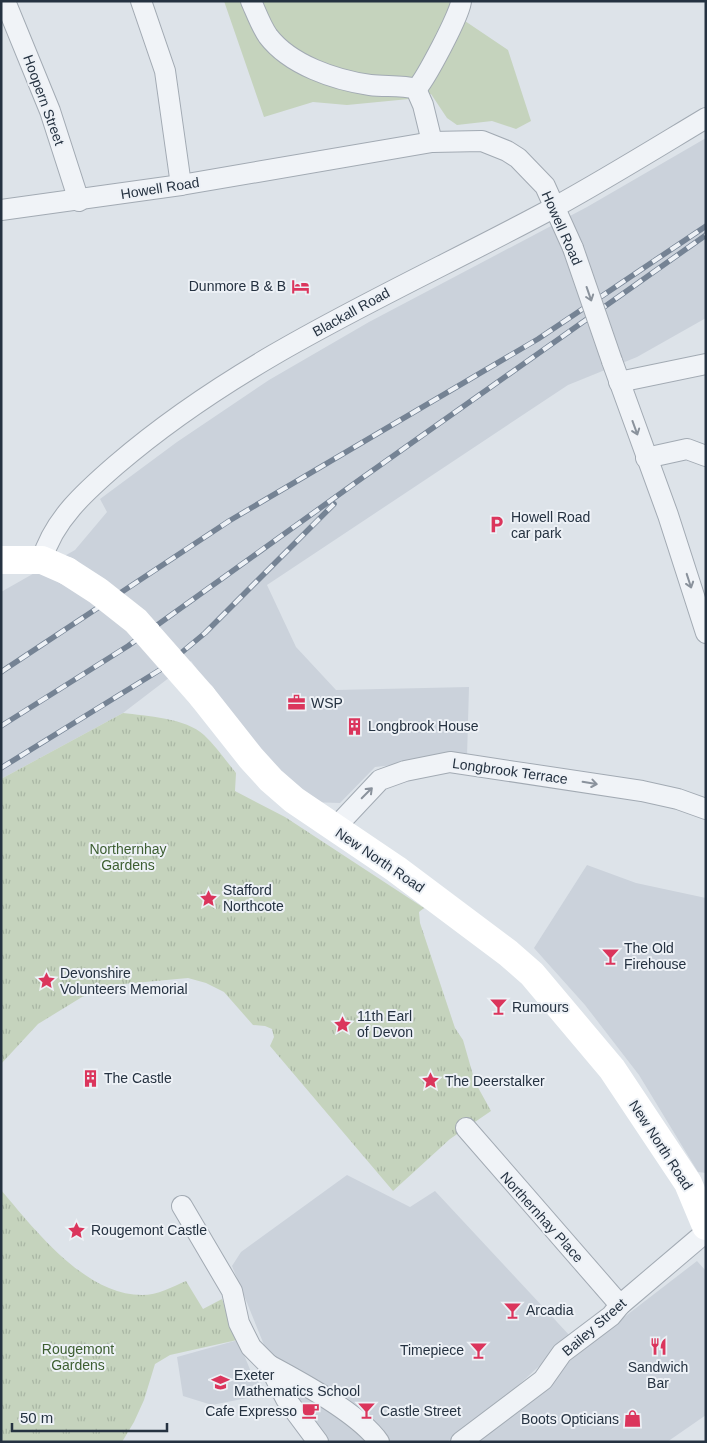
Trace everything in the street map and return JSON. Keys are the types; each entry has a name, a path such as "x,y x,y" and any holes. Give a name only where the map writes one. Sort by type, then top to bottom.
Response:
{"main road":[{"name":"New North Road","path":"1,560 42,560 67,572 98,591 136,621 202,696 236,740 271,780 334,829 396,869 508,953 532,974 612,1069 688,1183 706,1226"}],"street":[{"name":"Hoopern Street","path":"6,1 50,111 79,201"},
{"path":"141,1 165,71 182,185"},
{"path":"251,1 267,35 282,51 310,67 367,84 407,87 416,90 423,105 432,142"},
{"path":"416,90 422,84 461,1"},
{"name":"Blackall Road","path":"42,560 46,546 53,534 80,496 186,409 264,360 389,290 555,207 706,118"},
{"name":"Howell Road","path":"1,210 79,201 182,185 432,142 482,141 507,151 518,158 544,186 573,248 706,633"},
{"path":"619,382 706,364"},
{"path":"646,458 687,448 706,456"},
{"name":"Longbrook Terrace","path":"334,829 380,780 405,771 450,762 642,791 678,799 706,809"},
{"name":"Northernhay Place","path":"466,1128 620,1305"},
{"path":"182,1206 232,1291 239,1323 251,1347 269,1365 302,1383 370,1430 379,1442"},
{"name":"Bailey Street","path":"461,1442 543,1380 562,1353 611,1316 620,1305 706,1232"},
{"path":"269,1365 286,1399 318,1442"}],"shaded area":[{"path":"706,138 706,318 637,357 568,385 267,585 296,647 336,690 469,687 467,757 375,767 340,803 309,802 240,730 191,661 123,713 1,779 1,592 75,550 107,512 100,499 177,442 269,380 369,322 587,207"},
{"path":"587,865 636,883 706,898 706,1173 698,1172 639,1075 585,1005 534,948"},
{"path":"347,1175 410,1207 435,1191 571,1337 512,1391 447,1442 327,1442 273,1367 232,1266 241,1252"},
{"path":"697,1261 706,1271 706,1415 667,1442 471,1442 610,1328"},
{"name":"Exeter Mathematics School","path":"238,1340 251,1372 267,1394 212,1405 183,1396 177,1357"}],"green space":[{"path":"224,1 458,1 462,19 508,50 531,121 516,129 492,121 457,125 447,118 431,94 409,99 347,105 313,102 264,117"},
{"name":"Northernhay Gardens","path":"123,713 177,721 196,729 213,744 236,773 235,791 285,817 424,908 419,912 420,923 455,1028 463,1040 475,1082 491,1111 450,1139 393,1191 270,1046 274,1037 272,1029 253,1025 224,992 206,983 188,978 113,985 82,997 38,1024 1,1064 1,779"},
{"name":"Rougemont Gardens","path":"1,1190 29,1223 63,1258 101,1284 121,1292 148,1295 186,1281 203,1309 222,1299 237,1340 170,1355 155,1364 144,1400 122,1442 1,1442"}],"railway":[{"path":"1,672 229,521 538,339 706,226"},
{"path":"1,726 128,646 706,235"},
{"path":"1,768 163,668 205,633 334,504"}],"place":[{"name":"Dunmore B & B","path":"300,286"},
{"name":"Howell Road car park","path":"497,525"},
{"name":"WSP","path":"297,703"},
{"name":"Longbrook House","path":"354,726"},
{"name":"Stafford Northcote","path":"209,898"},
{"name":"The Old Firehouse","path":"610,956"},
{"name":"Devonshire Volunteers Memorial","path":"46,981"},
{"name":"Rumours","path":"498,1007"},
{"name":"11th Earl of Devon","path":"343,1024"},
{"name":"The Castle","path":"90,1078"},
{"name":"The Deerstalker","path":"431,1081"},
{"name":"Rougemont Castle","path":"77,1230"},
{"name":"Arcadia","path":"512,1310"},
{"name":"Sandwich Bar","path":"658,1347"},
{"name":"Timepiece","path":"478,1350"},
{"name":"Exeter Mathematics School","path":"220,1383"},
{"name":"Cafe Expresso","path":"311,1411"},
{"name":"Castle Street","path":"366,1411"},
{"name":"Boots Opticians","path":"633,1419"}]}
